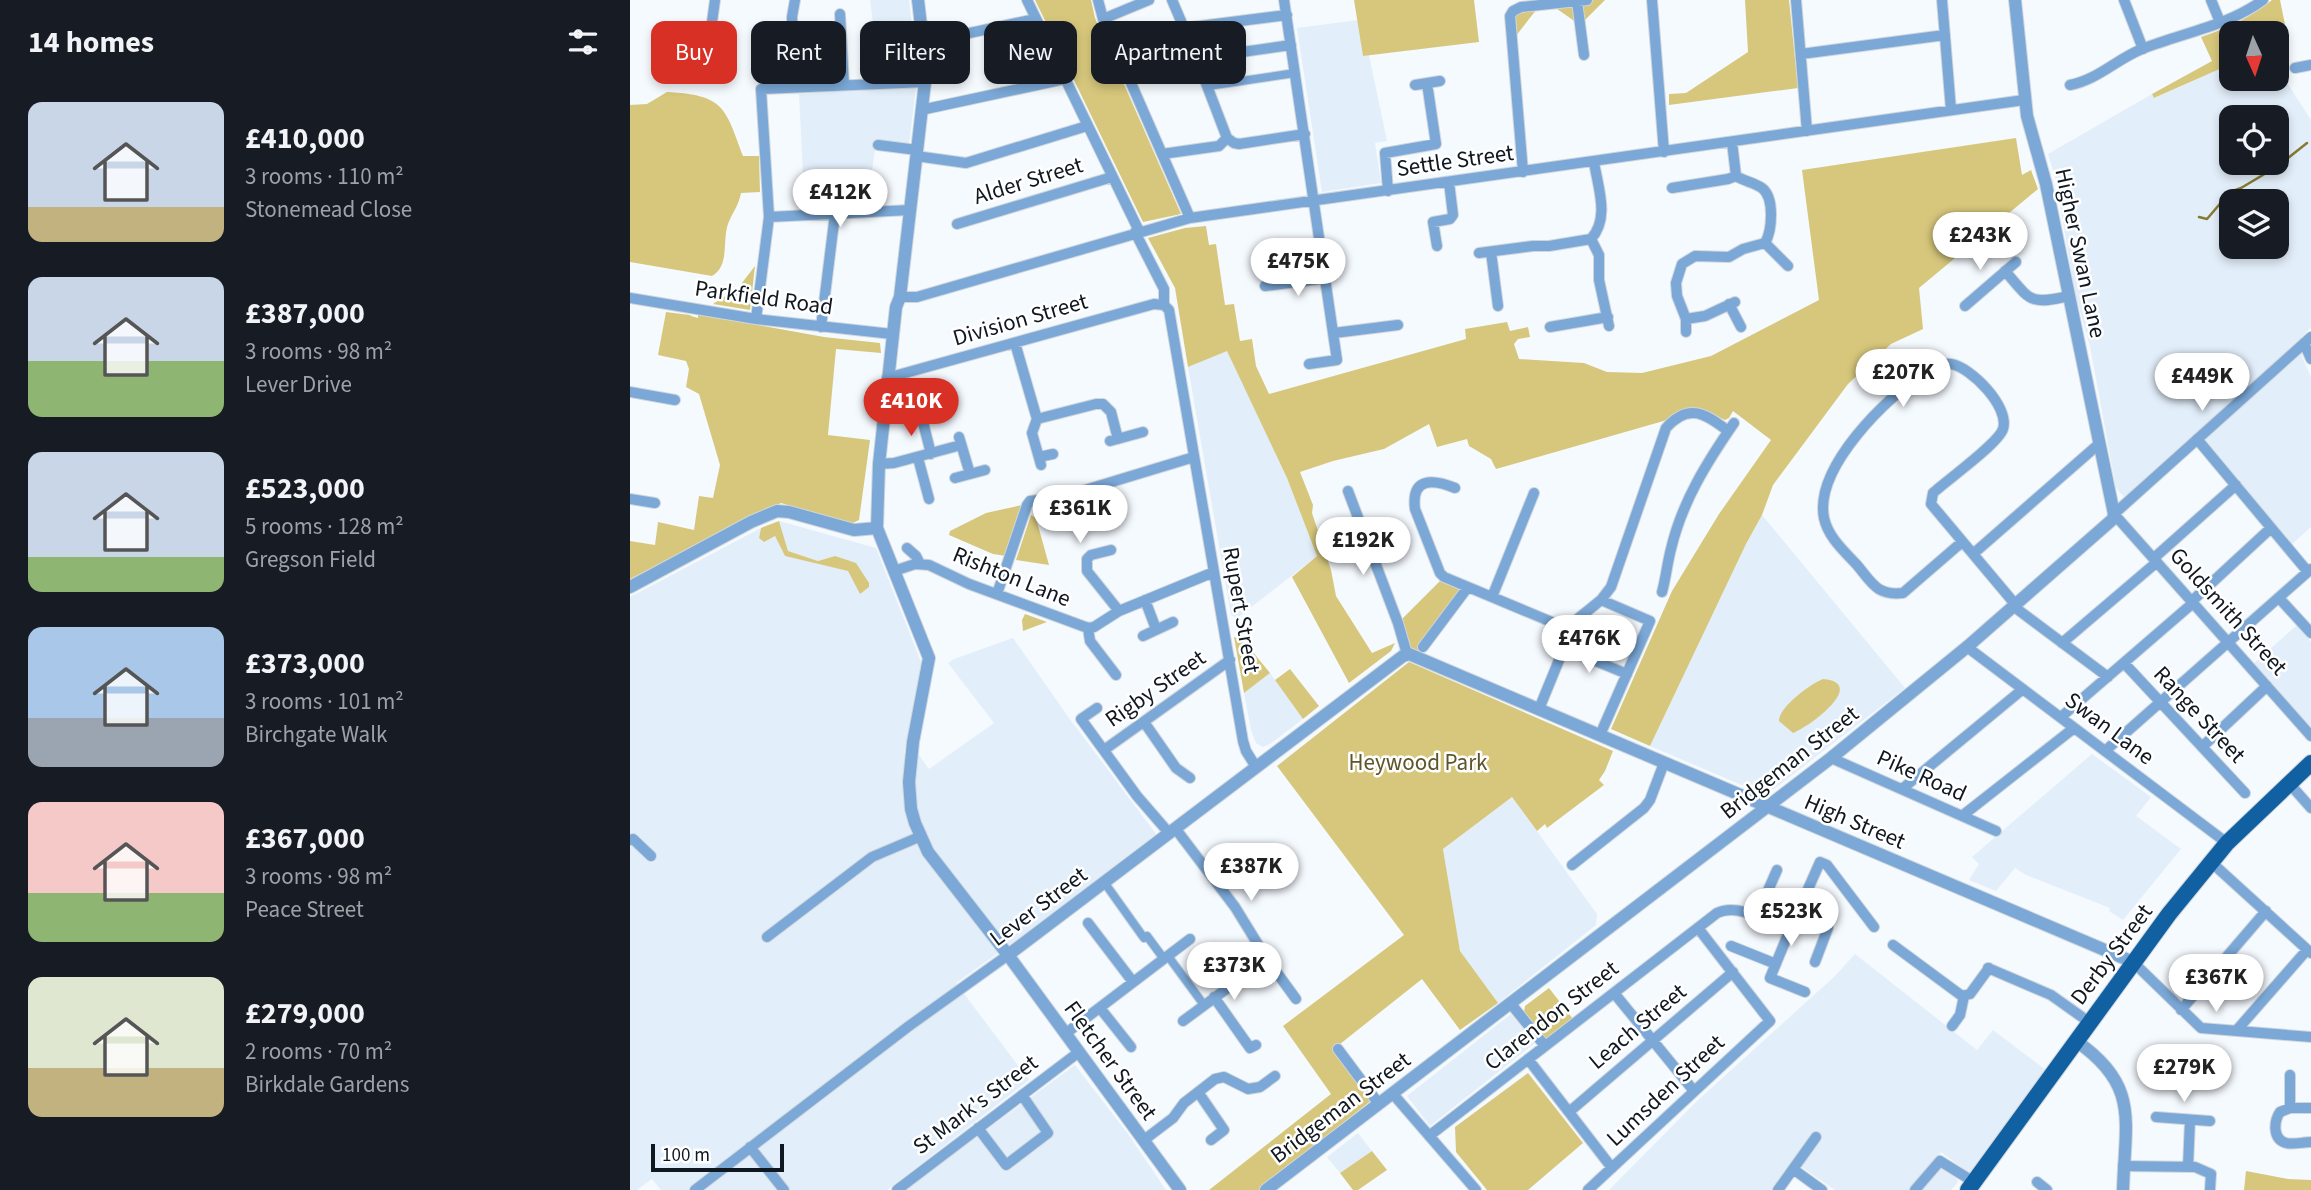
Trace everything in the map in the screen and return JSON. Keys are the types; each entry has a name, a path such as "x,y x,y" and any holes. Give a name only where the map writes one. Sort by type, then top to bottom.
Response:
{"main road":[{"name":"Derby Street","path":"1971,1186 2133,962 2211,862 2227,843 2311,763"}],"street":[{"path":"712,21 715,0"},
{"path":"792,21 795,0"},
{"path":"918,0 920,21"},
{"path":"970,33 1035,19 1027,0"},
{"path":"1098,0 1103,19 1162,154 1186,219"},
{"path":"1103,19 1149,0"},
{"path":"1172,0 1181,21"},
{"path":"1284,0 1337,360 1309,364"},
{"path":"1523,172 1510,21 1513,11 1521,7 1587,0"},
{"path":"1652,0 1664,152"},
{"path":"1796,0 1807,131"},
{"path":"1941,0 1951,110"},
{"name":"Higher Swan Lane","path":"2015,0 2024,100 2046,184 2114,514"},
{"path":"2124,0 2143,49"},
{"path":"2211,0 2220,21"},
{"path":"2223,21 2243,13 2263,0"},
{"path":"1577,1 1584,55"},
{"path":"840,14 844,85"},
{"path":"1243,21 1287,15"},
{"path":"2070,85 2143,49 2219,22"},
{"path":"1801,54 1945,35"},
{"path":"1246,51 1291,45"},
{"path":"2295,68 2311,65"},
{"path":"1295,73 1208,86 1229,141 1239,144 1305,134"},
{"path":"1415,85 1440,81"},
{"path":"1388,191 1384,155 1387,151 1436,144 1427,83"},
{"path":"756,319 769,217 761,89 871,84"},
{"path":"630,587 751,522 777,512 792,513 854,530 877,528 879,464 887,378 896,307 900,297 925,84"},
{"path":"921,110 1042,84"},
{"path":"1067,84 1140,231 1164,289 1164,305"},
{"name":"Settle Street","path":"900,297 917,297 1186,219 2024,100"},
{"path":"878,145 966,163 1087,125"},
{"path":"1162,154 1219,146 1227,138"},
{"path":"1732,142 1736,176"},
{"path":"1498,306 1501,293 1485,253 1591,239 1601,226 1602,215 1594,162"},
{"path":"1672,188 1736,176 1762,188 1768,197 1771,229 1765,243"},
{"name":"Alder Street","path":"957,224 1112,177"},
{"path":"1437,246 1433,222 1450,219 1453,215 1449,182"},
{"path":"769,217 909,210"},
{"path":"821,327 835,214"},
{"path":"1550,327 1564,319 1609,322 1599,280 1599,255 1591,239"},
{"path":"1686,332 1686,319 1677,296 1676,283 1682,264 1702,255 1729,257 1743,249 1765,243"},
{"path":"1765,243 1788,266"},
{"path":"1676,252 1686,261"},
{"path":"1965,306 1978,301 2016,262"},
{"path":"2005,271 2031,299 2042,301 2069,296"},
{"path":"1265,286 1326,278"},
{"name":"Parkfield Road","path":"630,298 756,319 892,334"},
{"path":"1686,319 1705,316 1732,303 1741,327"},
{"name":"Division Street","path":"887,378 1154,304 1164,305"},
{"name":"Rupert Street","path":"1164,305 1169,310 1243,741 1256,767"},
{"path":"1334,333 1398,325"},
{"path":"2307,340 2311,359"},
{"name":"Bridgeman Street","path":"1266,1190 1768,807 1967,647 2111,521 2114,514 2307,340"},
{"path":"1015,342 1037,419 1032,433 1040,461 1053,454"},
{"path":"1962,542 1903,593 1891,594 1878,590 1830,534 1824,520 1826,488 1837,465 1864,426 1908,383 1945,364 1968,370 1997,402 2004,418 2003,429 1998,437 1933,493 1933,508 1973,554 2014,605 2108,677"},
{"path":"630,392 675,400"},
{"path":"1037,419 1103,404 1111,412 1114,440 1143,432"},
{"path":"1539,709 1578,618 1601,600 1611,587 1666,428 1679,416 1699,413 1731,427 1695,484 1671,550 1662,592"},
{"path":"921,414 931,454"},
{"path":"2105,751 2309,570 2197,439"},
{"path":"879,464 918,458 960,441 970,474"},
{"path":"1973,554 2100,443"},
{"path":"997,594 1030,501 1062,497 1194,457"},
{"path":"915,495 928,496 918,458"},
{"path":"955,478 985,470"},
{"path":"1455,488 1441,482 1426,482 1415,493 1414,504 1440,573 1571,630"},
{"path":"2062,643 2236,485"},
{"path":"1348,491 1398,623 1406,654"},
{"path":"1492,597 1534,492"},
{"path":"630,499 655,503"},
{"name":"Goldsmith Street","path":"2114,514 2311,736"},
{"name":"Fletcher Street","path":"877,528 929,658 911,756 909,782 911,809 919,836 935,862 1008,955 1180,1190"},
{"path":"2061,717 2193,602 2271,528"},
{"name":"Rishton Lane","path":"907,548 920,564"},
{"path":"1111,550 1091,555 1087,559 1087,571 1119,611"},
{"name":"Rishton Lane","path":"894,570 920,564 929,565 959,580 1088,628 1119,611 1214,572"},
{"path":"1423,647 1427,632 1468,587"},
{"path":"2279,598 2311,633"},
{"path":"1145,600 1156,629"},
{"path":"1600,736 1650,621 1601,600"},
{"path":"1143,636 1173,622"},
{"name":"Rishton Lane","path":"1088,628 1090,641 1116,675"},
{"name":"Swan Lane","path":"1967,647 2227,843"},
{"path":"1564,648 1627,674"},
{"name":"High Street","path":"1406,654 2133,962"},
{"name":"Lever Street","path":"695,1190 909,1026 1008,955 1406,654"},
{"name":"Rigby Street","path":"1104,750 1230,660"},
{"name":"Range Street","path":"2124,663 2245,793"},
{"path":"2202,747 2267,686"},
{"path":"1902,789 2023,689"},
{"path":"1097,708 1081,719 1137,796 1172,831 1235,907 1296,999"},
{"path":"1144,722 1162,758 1191,778"},
{"path":"1962,816 2074,728"},
{"name":"Pike Road","path":"1831,758 1996,831"},
{"path":"1572,865 1644,808 1650,800 1664,763"},
{"path":"2289,783 2311,808"},
{"path":"766,937 872,857 919,836"},
{"path":"630,840 633,839 651,856"},
{"path":"1805,992 1770,978 1819,862 1827,865 1874,928"},
{"path":"2211,862 2309,952 2236,1031"},
{"path":"1756,918 1767,880 1777,870"},
{"path":"1104,882 1144,938 1147,936 1166,957 1204,1005"},
{"path":"1799,908 1825,918 1828,924 1814,962"},
{"name":"Clarendon Street","path":"1429,1136 1724,910 1741,911 1789,932"},
{"path":"2181,1010 2266,912"},
{"path":"1087,923 1133,982"},
{"path":"1698,928 1733,972"},
{"path":"1065,1034 1190,939"},
{"path":"1893,945 1907,961 1964,996 1970,994 1989,968 2055,997 2090,1022"},
{"path":"1735,951 1776,964"},
{"path":"1183,1021 1267,958"},
{"path":"2133,962 2201,1028 2311,1037"},
{"name":"Lumsden Street","path":"1588,1190 1770,1021 1733,972"},
{"name":"Leach Street","path":"1569,1112 1733,972"},
{"path":"1614,993 1694,1091"},
{"path":"1952,1026 1960,1015 1964,996"},
{"path":"1214,997 1250,1048 1256,1045"},
{"path":"1511,1004 1545,1046"},
{"path":"1100,1008 1131,1047"},
{"path":"2076,1041 2100,1059 2120,1087 2125,1107 2123,1190"},
{"path":"1338,1049 1379,1104"},
{"name":"St Mark's Street","path":"897,1190 1079,1052"},
{"path":"1528,1059 1612,1168"},
{"path":"1144,1140 1173,1118 1184,1103 1219,1077 1248,1089 1259,1087 1275,1076"},
{"path":"2290,1076 2290,1108"},
{"path":"1198,1092 1224,1130 1211,1140"},
{"path":"1393,1094 1476,1190"},
{"path":"978,1128 1006,1164 1048,1133 1022,1095"},
{"path":"2311,1108 2284,1110 2277,1115 2275,1130 2278,1138 2288,1143 2311,1142"},
{"path":"2156,1117 2210,1121"},
{"path":"2188,1167 2190,1120"},
{"path":"1778,1190 1816,1138"},
{"path":"750,1147 784,1190"},
{"path":"1915,1190 1940,1161 1971,1186"},
{"path":"2123,1166 2188,1167 2209,1172 2210,1190"},
{"path":"1793,1169 1822,1190"},
{"path":"2037,1182 2047,1190"}],"shaded area":[{"path":"870,0 909,0 911,21 873,21"},
{"path":"1358,20 1363,56 1369,55 1387,141 1375,143 1381,183 1322,192 1297,28"},
{"path":"2219,69 2219,91 2289,91 2289,86 2311,120 2311,327 2296,343 2311,377 2311,527 2292,544 2195,433 2124,497 2116,488 2090,346 2076,297 2055,177 2048,154 2152,94 2155,98"},
{"path":"916,87 909,144 876,141 872,171 803,174 799,94"},
{"path":"1227,350 1287,478 1317,556 1237,618 1231,615 1188,367"},
{"path":"1762,515 1905,688 1774,789 1758,792 1650,746"},
{"path":"779,521 876,548 923,667 904,753 919,755 929,769 994,723 948,663 1013,638 1156,834 956,983 1029,1080 887,1190 661,1190 652,1179 637,1190 630,1190 630,597 761,528 759,538 775,536 785,556 849,571 869,587 835,556 818,561 788,551"},
{"path":"2297,625 2311,642 2311,729 2253,664"},
{"path":"1270,673 1303,719 1263,747 1256,743 1251,730 1244,693"},
{"path":"2092,754 2151,797 2136,816 2181,849 2123,920 2109,911 2110,908 2026,875 2015,868 1996,891 1969,880 1979,864 1972,857"},
{"path":"1512,797 1597,914 1596,925 1498,1003 1460,952 1443,849"},
{"path":"1855,954 1977,1050 1993,1030 2046,1070 1970,1174 1941,1152 1910,1190 1835,1190 1793,1161 1772,1190 1609,1190 1697,1101 1835,976"},
{"path":"1511,1014 1535,1043 1430,1126 1407,1096"},
{"path":"1075,1065 1128,1134 1166,1190 904,1190"},
{"path":"1358,1133 1372,1151 1340,1173 1327,1157"},
{"path":"1941,1167 1958,1182 1951,1190 1921,1190"}],"green space":[{"path":"1035,0 1091,0 1096,21 1091,21 1091,84 1124,84 1181,214 1143,222 1076,84 1077,21 1045,21"},
{"path":"1354,0 1474,0 1479,42 1363,56"},
{"path":"1605,0 1580,25 1550,4"},
{"path":"1745,0 1789,0 1798,88 1669,105 1669,94 1686,93 1748,52"},
{"path":"2272,0 2280,0 2284,21 2240,21"},
{"path":"1540,5 1512,41 1510,16"},
{"path":"2219,30 2219,69 2154,98 2152,94 2212,61 2201,37"},
{"path":"667,92 700,96 720,107 732,126 743,156 759,156 760,192 741,193 726,231 721,266 712,276 630,262 630,105 647,104"},
{"path":"2016,138 2022,175 2031,170 2038,189 1919,288 1923,329 1891,344 1848,384 1773,485 1762,515 1650,746 1611,729 1672,591 1719,514 1771,440 1733,411 1725,420 1702,410 1691,409 1667,420 1496,469 1491,459 1469,446 1467,439 1437,447 1429,424 1384,449 1300,472 1313,505 1312,513 1331,570 1336,596 1372,653 1395,643 1391,651 1349,683 1292,577 1317,556 1287,478 1227,351 1188,367 1175,288 1148,238 1185,228 1206,226 1209,245 1216,244 1225,305 1234,304 1240,341 1252,339 1256,366 1269,394 1466,339 1465,329 1507,322 1510,331 1528,327 1530,337 1518,339 1514,344 1519,359 1584,363 1607,372 1642,373 1711,356 1819,300 1802,170"},
{"path":"755,266 750,310 713,304 738,288"},
{"path":"666,312 698,318 698,314 824,337 880,343 881,353 836,349 828,435 870,440 859,520 851,524 781,503 630,579 630,541 655,545 658,522 694,530 699,496 713,498 720,465 699,394 686,387 689,369 686,361 658,355"},
{"path":"1022,505 1006,556 993,554 949,535 950,531 986,513"},
{"path":"1031,515 1036,518 1049,565 1016,560"},
{"path":"779,521 788,551 818,561 835,556 856,563 869,587 860,594 848,571 785,556 775,536 764,542 759,538 761,528"},
{"path":"1444,577 1468,587 1416,656 1407,654 1398,623"},
{"path":"1025,614 1047,622 1023,631 1022,620"},
{"path":"1234,637 1243,640 1270,673 1244,693"},
{"name":"Heywood Park","path":"1409,662 1613,751 1599,780 1604,785 1547,828 1545,824 1537,831 1512,797 1443,849 1460,951 1498,1003 1460,1030 1422,979 1335,1048 1373,1099 1259,1190 1209,1190 1331,1094 1283,1026 1404,935 1277,766"},
{"path":"1290,669 1319,706 1303,719 1275,680"},
{"path":"1823,679 1836,682 1840,688 1838,697 1821,715 1793,733 1779,721 1780,715 1796,697"},
{"path":"1549,988 1573,1019 1545,1040 1524,1012 1525,1006"},
{"path":"1528,1073 1583,1143 1528,1190 1487,1190 1456,1152 1455,1127"},
{"path":"1372,1151 1387,1170 1358,1190 1353,1190 1340,1173"},
{"path":"2246,1171 2288,1179 2311,1180 2311,1190 2244,1190"}],"waterway":[{"path":"2199,217 2207,219 2230,192 2278,166 2307,143"}]}
